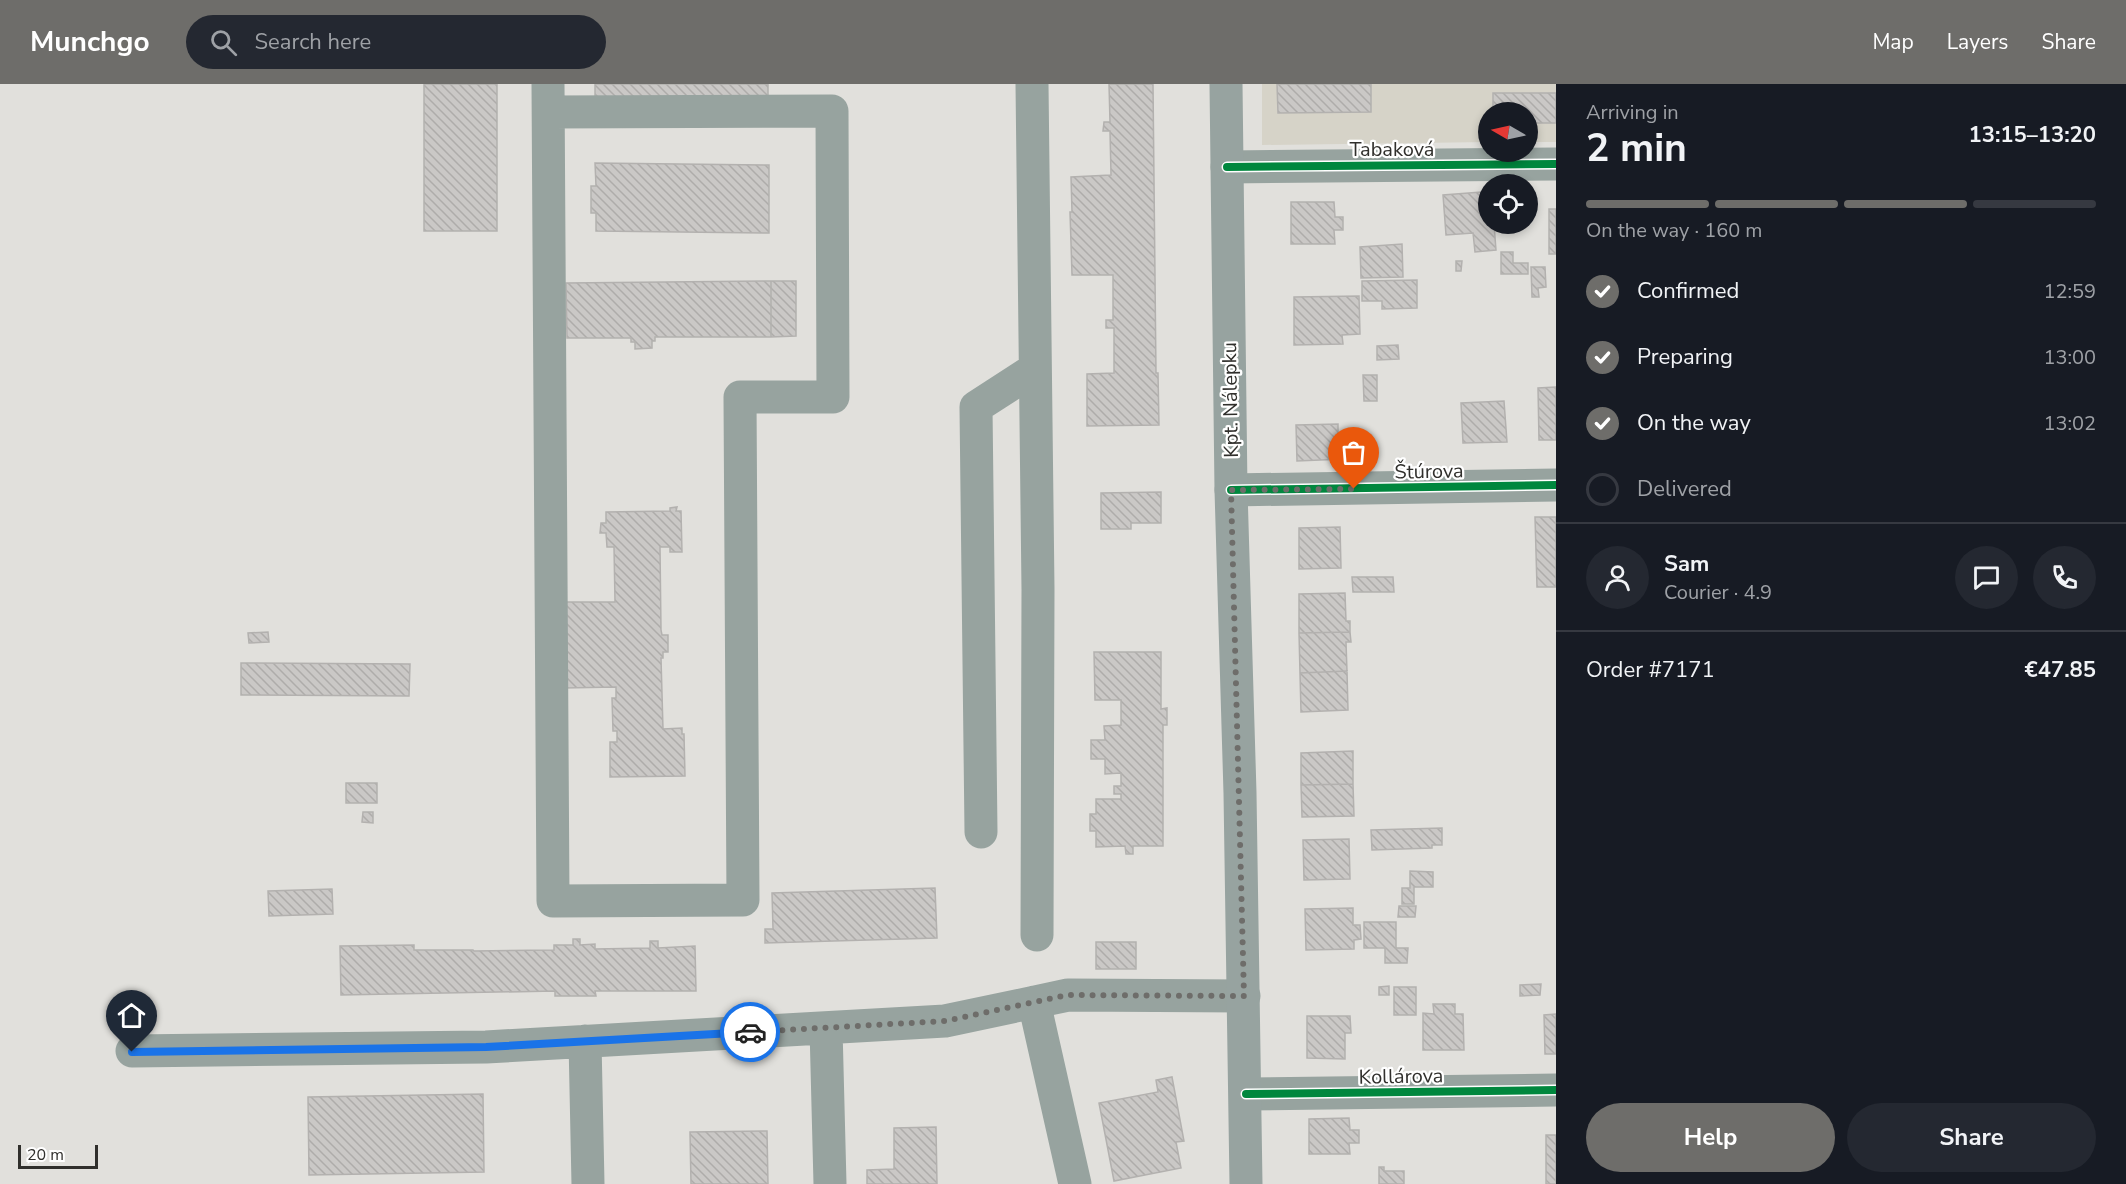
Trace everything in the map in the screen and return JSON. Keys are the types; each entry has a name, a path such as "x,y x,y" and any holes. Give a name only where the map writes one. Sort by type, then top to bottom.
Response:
{"main road":[{"name":"Kpt. Nálepku","path":"1226,84 1231,490 1244,996 1246,1184"}],"street":[{"path":"1032,84 1038,589 1037,935"},
{"path":"548,98 831,111 833,397 740,397 743,900 553,901 548,98"},
{"name":"Tabaková","path":"1227,167 1556,164"},
{"path":"981,832 976,407 1035,369"},
{"name":"Štúrova","path":"1231,490 1556,485"},
{"path":"132,1052 486,1047 945,1021 1068,995 1244,996"},
{"path":"1034,1002 1075,1184"},
{"path":"826,1028 830,1184"},
{"path":"585,1041 588,1184"},
{"name":"Kollárova","path":"1246,1094 1556,1090"}],"shaded area":[{"path":"1262,84 1556,84 1556,142 1538,142 1538,102 1478,102 1478,142 1262,145"}],"building":[{"path":"424,84 497,84 497,231 424,231"},
{"path":"595,84 768,84 768,98 595,99"},
{"path":"1109,84 1153,84 1156,373 1158,373 1159,425 1087,426 1087,374 1114,373 1114,328 1106,328 1106,320 1113,320 1113,275 1072,275 1071,177 1111,175 1110,131 1103,131 1104,122 1110,122"},
{"path":"1277,84 1371,84 1371,112 1278,113"},
{"path":"1493,93 1556,93 1556,123 1538,123 1538,102 1493,102"},
{"path":"595,163 769,165 769,233 596,231 596,213 591,213 591,186 596,186"},
{"path":"1478,192 1478,234 1495,234 1496,250 1475,252 1473,233 1446,235 1443,195"},
{"path":"1291,202 1334,202 1335,217 1343,217 1343,230 1334,230 1335,244 1291,244"},
{"path":"1549,209 1556,209 1556,254 1549,254"},
{"path":"1402,244 1403,277 1361,278 1360,247"},
{"path":"1501,252 1513,252 1513,263 1528,263 1528,274 1501,274"},
{"path":"1456,261 1462,261 1461,271 1456,271"},
{"path":"1531,267 1545,267 1546,287 1538,288 1539,297 1532,297"},
{"path":"1417,280 1417,308 1382,309 1382,301 1362,301 1362,281"},
{"path":"771,281 796,281 796,336 771,337"},
{"path":"771,281 771,337 655,337 655,341 652,341 652,348 635,349 635,342 631,342 631,338 567,338 566,283"},
{"path":"1359,296 1360,334 1342,335 1343,344 1294,345 1294,297"},
{"path":"1398,345 1399,359 1377,360 1377,346"},
{"path":"1363,375 1377,375 1377,401 1364,401"},
{"path":"1556,387 1556,440 1539,440 1538,388"},
{"path":"1504,401 1507,442 1463,443 1461,403"},
{"path":"1338,424 1338,448 1367,447 1368,458 1297,461 1296,425"},
{"path":"1161,492 1161,523 1131,523 1131,529 1101,529 1101,493"},
{"path":"677,507 676,511 681,511 682,552 670,552 670,547 660,547 661,630 662,635 668,635 668,652 663,652 663,658 661,658 663,729 682,728 685,776 610,777 610,742 617,742 617,731 613,731 612,698 616,698 616,687 564,688 563,602 615,602 614,547 607,547 606,533 600,533 601,523 606,523 606,512 670,511 670,508"},
{"path":"1535,517 1556,517 1556,587 1537,587"},
{"path":"1340,527 1341,568 1299,569 1299,528"},
{"path":"1352,577 1393,577 1394,592 1353,592"},
{"path":"1345,593 1346,621 1350,621 1350,632 1299,633 1299,594"},
{"path":"268,632 269,642 249,643 248,633"},
{"path":"1350,632 1351,642 1346,642 1347,671 1300,673 1299,633"},
{"path":"1094,652 1161,652 1161,709 1167,708 1167,725 1163,725 1163,846 1133,846 1133,854 1126,854 1125,846 1096,847 1096,831 1090,831 1090,814 1096,814 1096,799 1121,799 1121,794 1114,794 1114,786 1121,786 1121,773 1105,774 1105,759 1091,759 1091,740 1105,740 1104,726 1121,725 1121,700 1095,700"},
{"path":"241,663 410,664 409,696 241,695"},
{"path":"1347,671 1348,710 1301,712 1300,673"},
{"path":"1353,751 1353,784 1301,785 1301,753"},
{"path":"346,783 377,783 377,803 346,803"},
{"path":"1353,784 1354,816 1302,817 1301,785"},
{"path":"363,812 373,812 373,823 362,822"},
{"path":"1442,828 1442,845 1432,845 1432,848 1372,850 1371,830"},
{"path":"1349,839 1350,879 1304,880 1303,840"},
{"path":"1410,871 1433,872 1433,887 1414,887 1414,904 1402,904 1402,888 1410,888"},
{"path":"935,888 937,938 765,943 765,929 773,929 772,893"},
{"path":"332,889 333,914 269,916 268,891"},
{"path":"1399,906 1416,906 1415,917 1398,917"},
{"path":"1353,908 1353,925 1360,925 1361,939 1354,940 1354,949 1306,950 1305,909"},
{"path":"1364,922 1396,922 1396,948 1408,948 1407,963 1385,963 1385,948 1364,948"},
{"path":"573,939 580,939 580,945 595,944 595,949 650,948 650,941 658,941 658,948 695,946 696,991 595,991 596,996 555,996 555,991 341,995 340,946 414,945 414,950 554,950 554,945 573,945"},
{"path":"1096,942 1136,942 1136,969 1096,969"},
{"path":"1541,984 1540,995 1520,996 1520,985"},
{"path":"1389,986 1389,995 1379,995 1379,987"},
{"path":"1394,987 1416,987 1416,1015 1394,1015"},
{"path":"1433,1004 1455,1004 1455,1014 1463,1014 1464,1050 1423,1050 1423,1013 1434,1014"},
{"path":"1556,1014 1556,1054 1545,1054 1544,1015"},
{"path":"1307,1016 1350,1016 1351,1033 1345,1033 1345,1059 1307,1058"},
{"path":"1172,1077 1184,1141 1176,1142 1181,1168 1114,1181 1099,1103 1158,1092 1156,1080"},
{"path":"483,1094 484,1172 309,1175 308,1097"},
{"path":"1349,1118 1350,1130 1359,1130 1359,1143 1349,1143 1350,1154 1309,1154 1309,1119"},
{"path":"936,1127 937,1184 867,1184 867,1170 894,1169 894,1128"},
{"path":"767,1131 768,1184 691,1184 690,1132"},
{"path":"1546,1135 1556,1135 1556,1184 1546,1184"},
{"path":"1379,1167 1384,1167 1384,1171 1404,1171 1404,1184 1379,1184"}],"cycle path":[{"path":"1227,167 1556,164"},
{"path":"1231,490 1556,485"},
{"path":"1246,1094 1556,1090"}],"way so far":[{"path":"750,1032 945,1021 1068,995 1244,996 1231,490 1354,489"}],"route":[{"path":"132,1052 486,1047 750,1032"}]}
